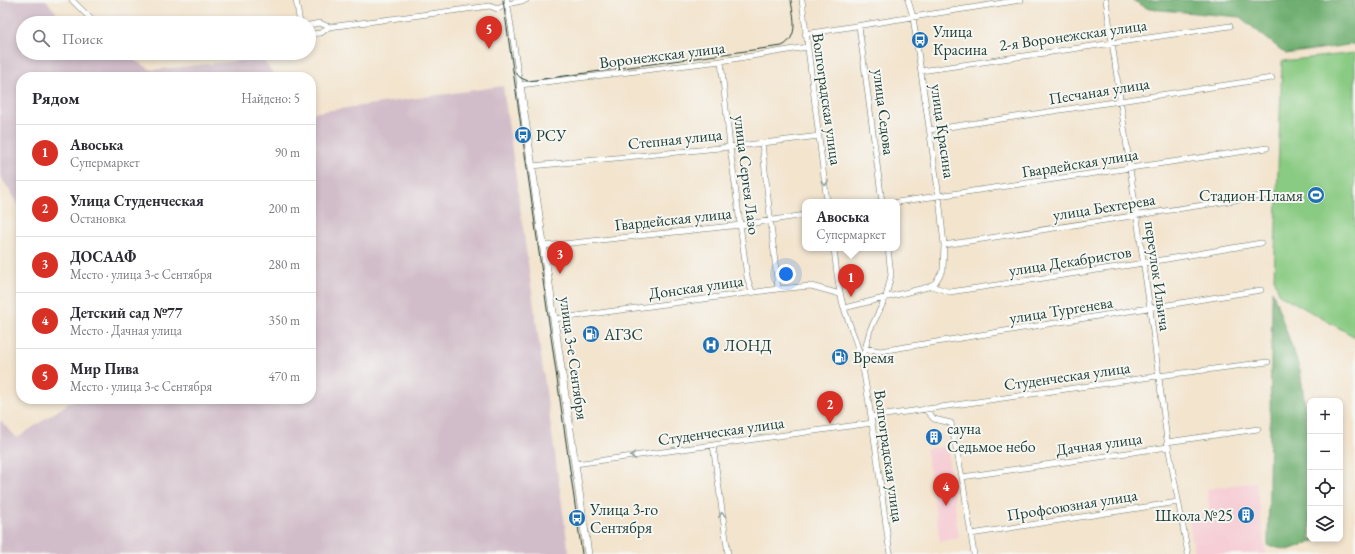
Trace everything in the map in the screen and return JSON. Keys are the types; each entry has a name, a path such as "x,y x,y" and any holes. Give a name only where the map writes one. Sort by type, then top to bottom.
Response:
{"street":[{"path":"72,0 88,16"},
{"path":"296,0 299,16"},
{"path":"316,33 321,33 329,27 490,6 497,9 507,3 526,0"},
{"name":"Волгоградская улица","path":"802,0 805,34 828,199"},
{"name":"улица Красина","path":"908,0 913,17 939,197 944,245 944,266 939,278 931,286"},
{"path":"805,34 1021,0"},
{"name":"переулок Ильича","path":"1106,0 1144,263 1168,445 1188,554"},
{"name":"улица 3-е Сентября","path":"507,3 544,246 588,554"},
{"path":"316,24 320,23 329,27"},
{"name":"улица Седова","path":"859,26 882,199"},
{"name":"2-я Воронежская улица","path":"921,72 1112,42 1230,26"},
{"name":"Воронежская улица","path":"520,84 721,61 807,47"},
{"name":"улица Сергея Лазо","path":"721,61 730,147 747,277 752,292"},
{"name":"Песчаная улица","path":"929,130 1272,78"},
{"name":"Степная улица","path":"532,166 730,147 819,136"},
{"path":"762,143 778,289"},
{"name":"Гвардейская улица","path":"900,202 1267,148"},
{"name":"улица Бехтерева","path":"944,245 1268,196"},
{"name":"Гвардейская улица","path":"544,246 741,225 802,215"},
{"name":"улица Декабристов","path":"931,286 950,292 1144,263 1261,243"},
{"name":"Волгоградская улица","path":"834,251 840,294 855,336 861,362 872,423 890,554"},
{"path":"886,297 891,275 888,251"},
{"name":"Донская улица","path":"554,319 752,292 811,286 840,294"},
{"path":"844,308 931,286"},
{"name":"улица Тургенева","path":"865,348 880,352 1261,290"},
{"name":"Волгоградская улица","path":"861,362 874,321 886,297"},
{"name":"Студенческая улица","path":"871,417 1158,376 1268,362"},
{"path":"926,409 934,419 951,423 962,477 974,554"},
{"name":"Студенческая улица","path":"575,464 872,423"},
{"name":"Дачная улица","path":"962,477 1168,445 1258,429"},
{"path":"713,445 728,554"},
{"name":"Профсоюзная улица","path":"971,534 1178,502"}],"shaded area":[{"path":"0,0 46,0 59,16 16,16 16,60 134,60 152,70 244,60 263,60 272,72 16,72 16,200 0,176"},
{"path":"503,86 569,554 0,554 0,420 17,438 68,404 316,404 316,112"},
{"path":"947,446 959,538 940,541 926,449"},
{"path":"1256,482 1266,554 1194,554 1189,517 1210,514 1207,489"}],"green space":[{"path":"1132,0 1355,0 1355,44 1286,54 1240,17 1149,9"},
{"name":"Стадион Пламя","path":"1355,53 1355,337 1279,294 1274,278 1282,61"},
{"path":"1272,290 1300,370 1307,420 1307,542 1311,542 1288,550 1268,546"}],"tram line":[{"path":"503,0 582,554"},
{"path":"513,71 521,78 528,81 782,46 788,42 793,32 794,19 791,0"}],"place":[{"name":"Улица Красина","path":"920,40"},
{"name":"Мир Пива","path":"489,49"},
{"name":"РСУ","path":"523,135"},
{"name":"Стадион Пламя","path":"1316,195"},
{"name":"ДОСААФ","path":"560,274"},
{"name":"Авоська","path":"851,297"},
{"name":"АГЗС","path":"591,334"},
{"name":"ЛОНД","path":"711,345"},
{"name":"Время","path":"840,357"},
{"name":"Улица Студенческая","path":"830,424"},
{"name":"сауна Седьмое небо","path":"934,437"},
{"name":"Детский сад №77","path":"946,506"},
{"name":"Школа №25","path":"1246,515"},
{"name":"Улица 3-го Сентября","path":"577,518"}]}
